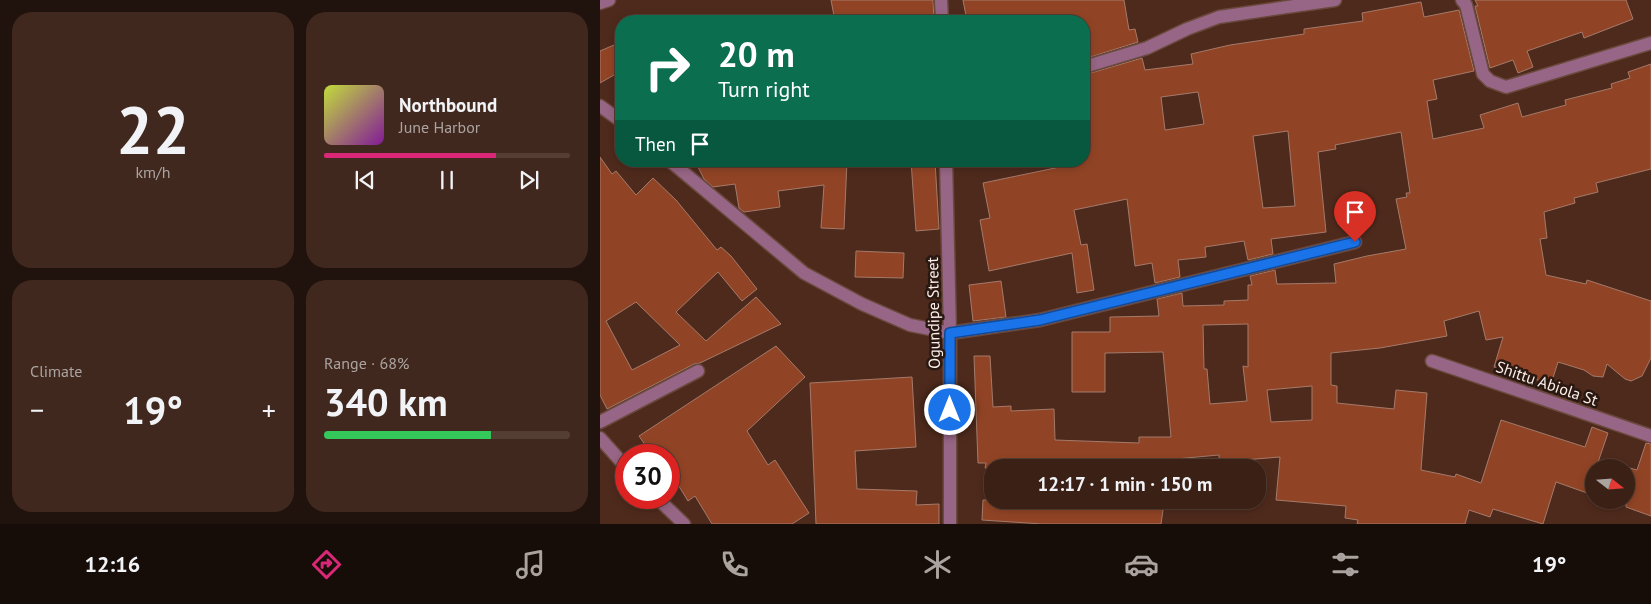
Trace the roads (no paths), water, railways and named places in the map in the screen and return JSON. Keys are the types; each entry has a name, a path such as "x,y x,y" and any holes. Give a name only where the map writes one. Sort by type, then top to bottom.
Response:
{"street":[{"path":"600,3 608,0"},
{"path":"941,0 942,15"},
{"path":"1090,65 1148,48 1187,29 1220,17 1335,0"},
{"path":"1462,0 1466,4 1482,74 1490,82 1506,87 1651,43"},
{"path":"600,106 615,117"},
{"path":"677,167 804,273 862,304 910,325 950,333 1040,320 1355,242"},
{"name":"Ogundipe Street","path":"946,167 950,333 950,524"},
{"name":"Shittu Abiola St","path":"1432,361 1651,436"},
{"path":"600,422 698,370"},
{"path":"600,438 615,455"},
{"path":"668,509 684,524"}]}
